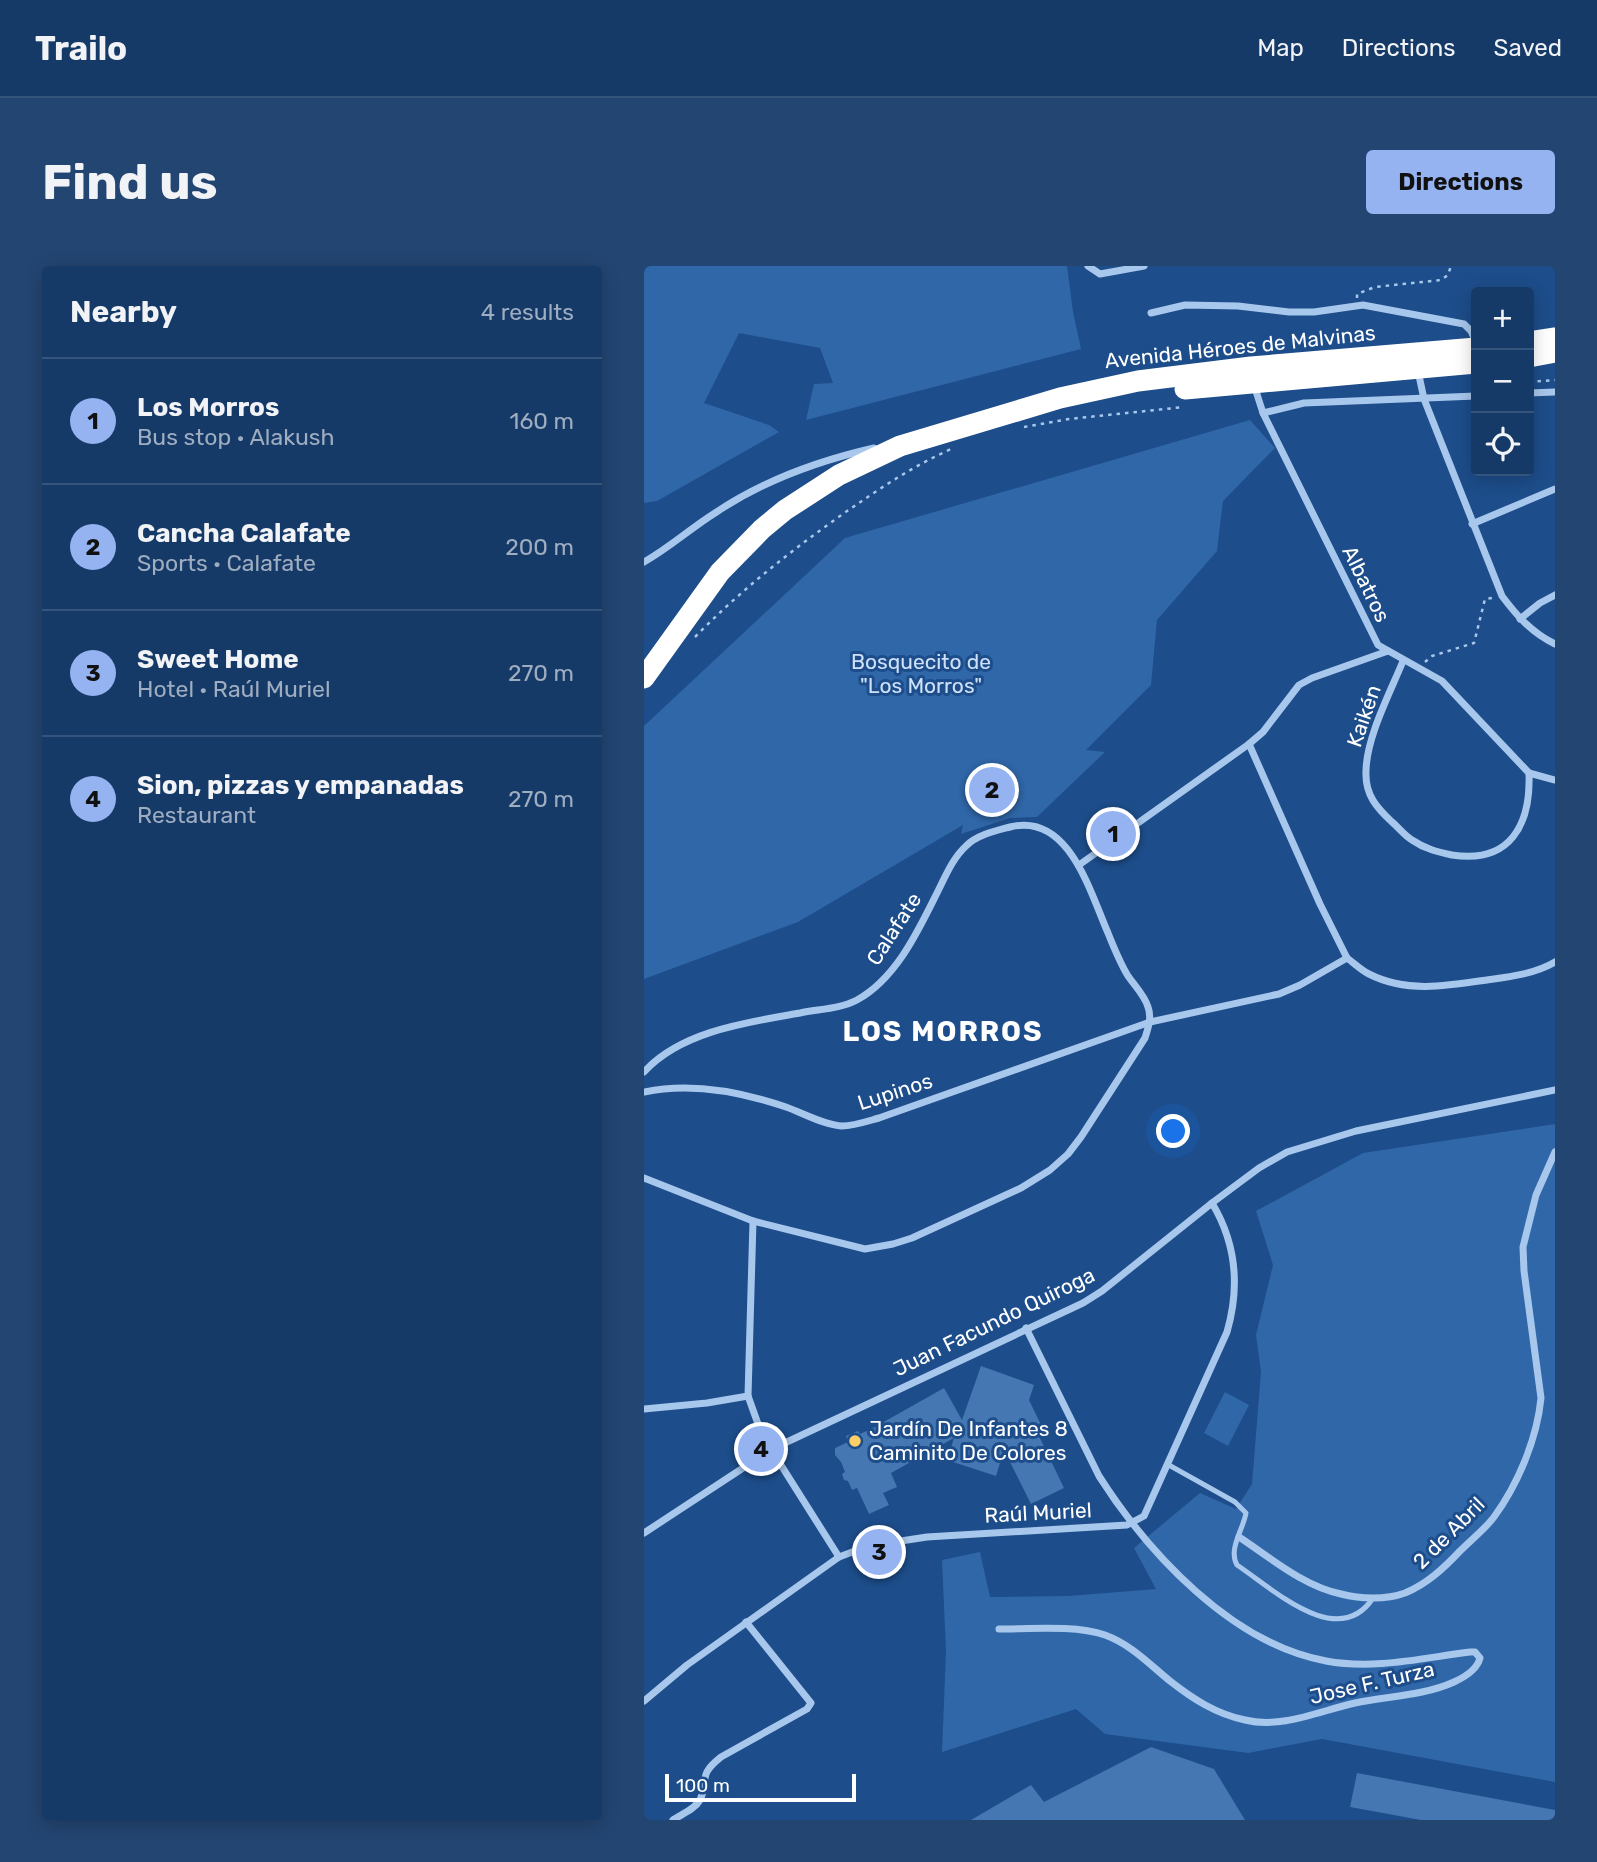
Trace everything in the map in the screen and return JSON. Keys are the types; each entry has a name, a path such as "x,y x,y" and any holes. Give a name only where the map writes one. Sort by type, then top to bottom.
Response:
{"highway":[{"path":"1534,341 1555,338"},
{"name":"Avenida Héroes de Malvinas","path":"1417,361 1471,349"},
{"path":"1534,356 1555,352"},
{"name":"Avenida Héroes de Malvinas","path":"644,678 720,572 762,529 802,498 839,475 872,458 926,437 1252,374 1417,361 1471,363"}],"street":[{"path":"1088,266 1100,274 1144,266"},
{"path":"1151,313 1185,305 1238,306 1289,312 1314,312 1363,305 1464,324 1471,331"},
{"path":"1417,361 1424,399 1502,596 1520,619 1541,638 1555,645"},
{"name":"Albatros","path":"1252,374 1263,413 1378,645 1442,681 1529,773"},
{"path":"1534,393 1555,392"},
{"path":"1263,413 1304,404 1471,396"},
{"path":"644,562 755,488 793,471 834,457 926,437"},
{"path":"1472,524 1555,489"},
{"path":"1520,619 1555,595"},
{"path":"644,1178 752,1221 865,1248 912,1238 1021,1188 1049,1170 1068,1154 1081,1137 1145,1038 1150,1022 1149,1009 1116,953 1079,865 1249,744 1263,732 1299,685 1388,651"},
{"name":"Kaikén","path":"1403,661 1368,752 1366,773 1367,790 1376,807 1411,840 1434,852 1466,857 1489,855 1499,850 1520,827 1530,792 1529,773"},
{"path":"1249,744 1347,958 1368,974 1396,983 1440,987 1510,976 1545,968 1555,962"},
{"path":"1529,773 1555,780"},
{"name":"Calafate","path":"644,1072 668,1053 692,1040 769,1018 846,1005 859,999 893,968 917,931 953,862 967,845 992,832 1017,826 1035,826 1062,843 1079,865"},
{"name":"Lupinos","path":"644,1092 662,1088 728,1091 756,1096 843,1126 879,1118 1150,1022 1279,995 1347,958"},
{"name":"Juan Facundo Quiroga","path":"644,1533 772,1449 1102,1291 1212,1202 1287,1152 1356,1131 1555,1090"},
{"name":"2 de Abril","path":"1239,1537 1300,1578 1341,1595 1373,1597 1404,1593 1425,1583 1492,1519 1518,1475 1539,1418 1541,1398 1523,1247 1536,1195 1555,1152"},
{"path":"1134,1523 1144,1516 1227,1332 1235,1277 1224,1224 1212,1202"},
{"path":"752,1221 748,1396 762,1435 839,1557"},
{"name":"Jose F. Turza","path":"999,1629 1052,1629 1103,1634 1139,1653 1170,1681 1208,1708 1249,1721 1277,1723 1355,1703 1419,1693 1454,1682 1476,1669 1480,1662 1475,1652 1377,1665 1326,1661 1293,1652 1256,1636 1206,1601 1162,1557 1110,1495 1026,1328"},
{"path":"644,1409 748,1396"},
{"name":"Raúl Muriel","path":"644,1701 687,1665 839,1557 868,1546 906,1540 1134,1523"},
{"path":"673,1820 695,1806 701,1798 709,1767 721,1757 807,1709 811,1703 746,1622"}],"lane":[{"path":"1167,1464 1243,1509 1246,1513 1233,1549 1233,1558 1237,1565 1309,1613 1328,1619 1348,1619 1359,1614 1373,1597"}],"path":[{"path":"1363,305 1357,300 1357,294 1364,290 1441,280 1448,275 1451,266"},
{"path":"1534,382 1555,380"},
{"path":"1015,420 1069,419 1185,407"},
{"path":"692,640 730,601 781,559 917,465 952,449"},
{"path":"1420,667 1432,656 1474,643 1485,599 1502,596"}],"green space":[{"path":"644,266 1067,266 1081,349 806,420 814,384 833,383 820,348 739,333 704,403 769,425 779,432 657,501 644,503"},
{"name":"Bosquecito de \"Los Morros\"","path":"1250,420 1275,448 1223,501 1217,551 1157,620 1151,685 1086,750 1105,752 1037,817 1010,818 961,834 963,825 798,922 644,979 644,726 845,538"},
{"path":"1555,1124 1555,1782 1322,1739 1248,1753 1105,1734 1076,1709 942,1752 946,1651 942,1560 980,1552 990,1597 1069,1596 1156,1589 1134,1548 1200,1493 1236,1509 1252,1484 1261,1372 1256,1335 1273,1265 1256,1211 1363,1153"},
{"path":"1225,1392 1249,1405 1228,1446 1204,1433"}],"building":[{"path":"981,1366 1034,1385 1029,1400 1045,1433 1039,1436 1064,1488 1031,1504 1004,1450 996,1476 947,1460 954,1438 891,1473 897,1487 883,1493 889,1505 869,1514 857,1488 852,1490 848,1481 844,1480 842,1474 845,1472 835,1455 835,1448 848,1442 846,1436 873,1428 944,1388 962,1420"},
{"path":"1151,1747 1214,1769 1245,1820 971,1820 1031,1785 1044,1802"},
{"path":"1357,1773 1555,1810 1555,1820 1421,1820 1350,1807"}],"place":[{"name":"Cancha Calafate","path":"992,790"},
{"name":"Los Morros","path":"1113,834"},
{"name":"Jardín De Infantes 8 Caminito De Colores","path":"855,1441"},
{"name":"Sion, pizzas y empanadas","path":"761,1449"},
{"name":"Sweet Home","path":"879,1552"}],"district":[{"name":"LOS MORROS","path":"943,1031"}]}
